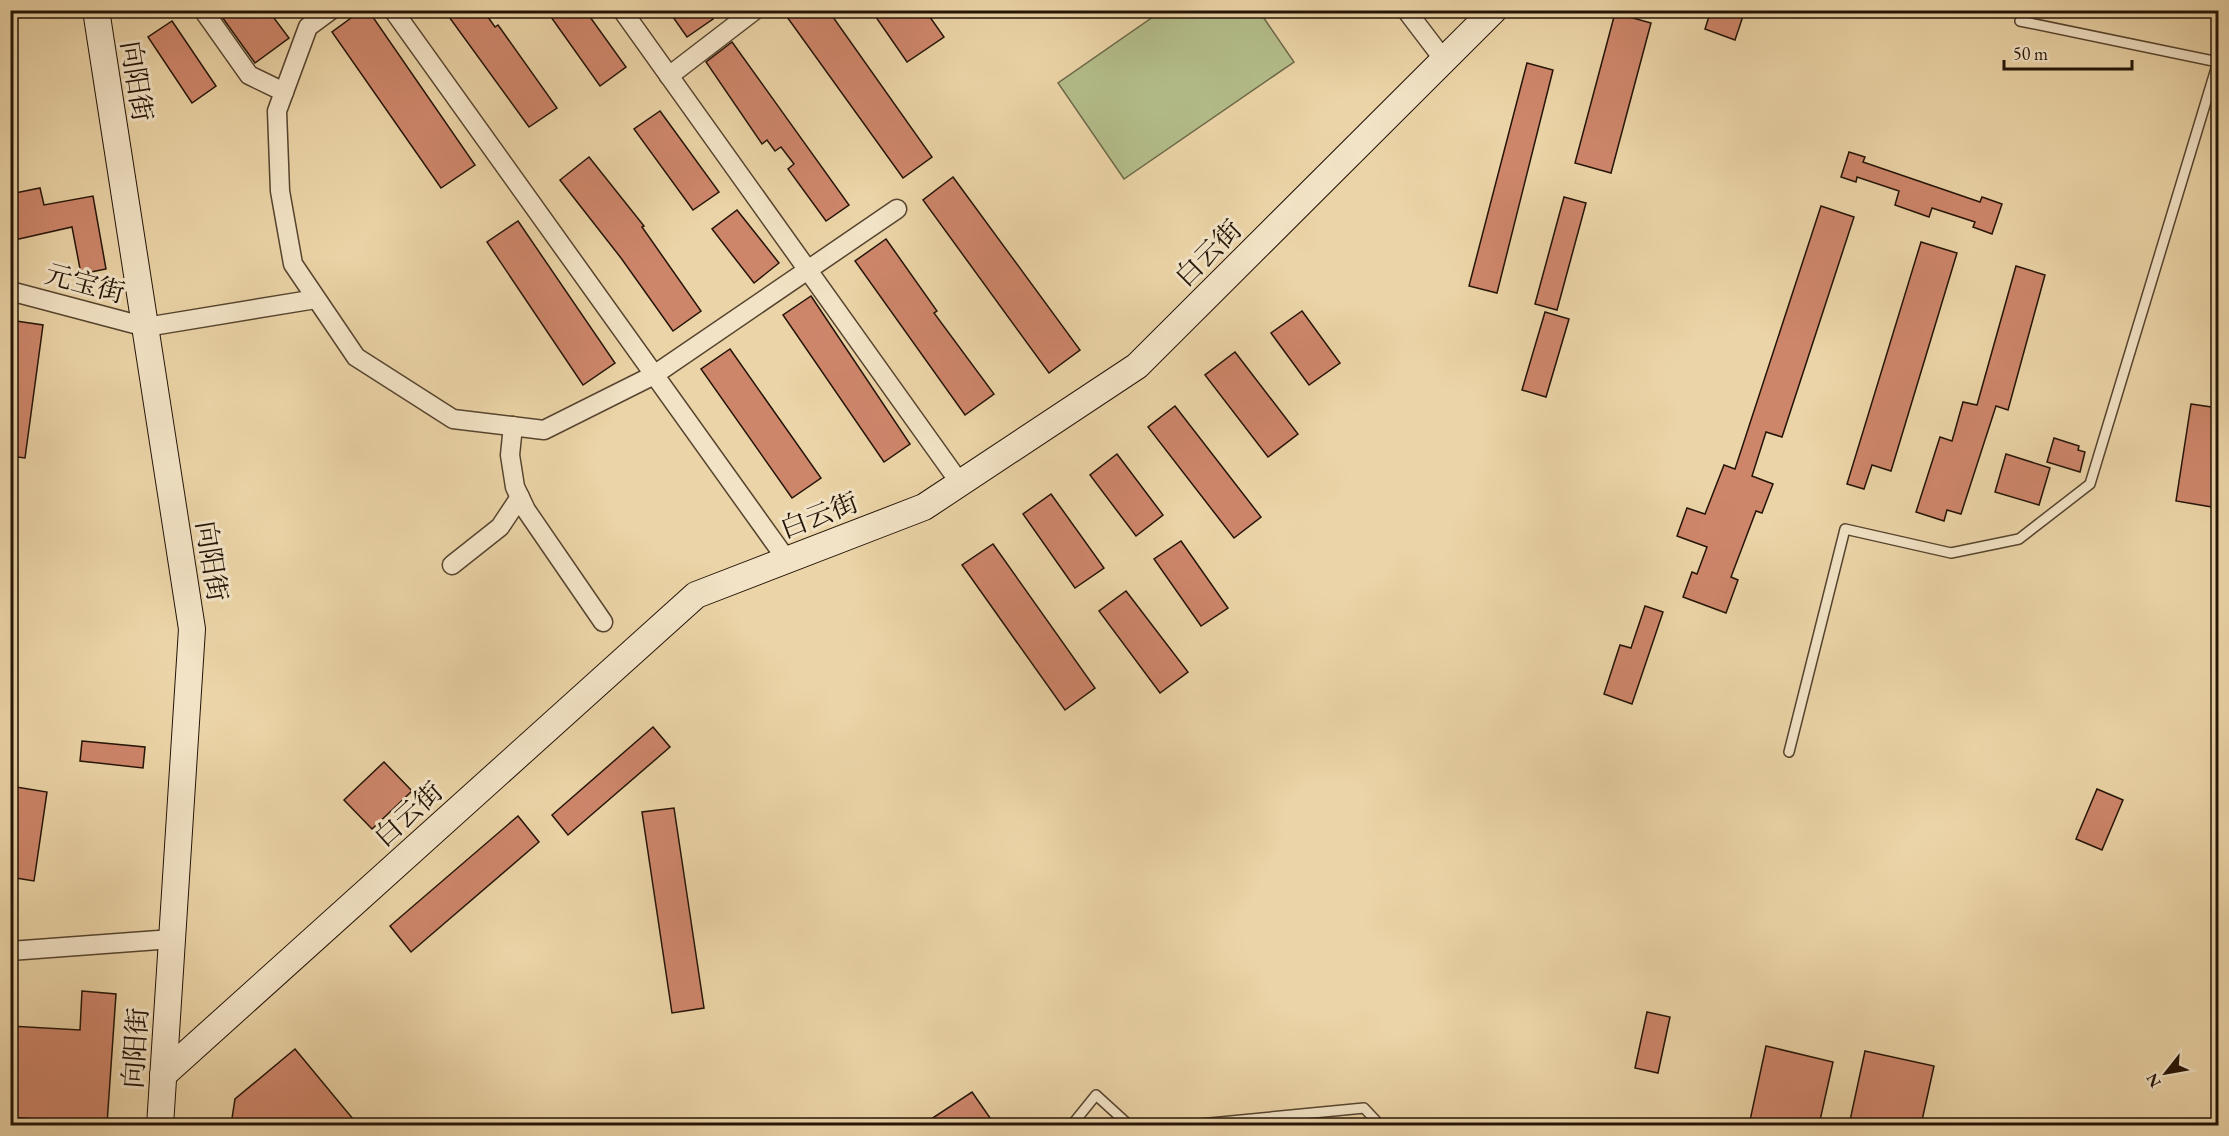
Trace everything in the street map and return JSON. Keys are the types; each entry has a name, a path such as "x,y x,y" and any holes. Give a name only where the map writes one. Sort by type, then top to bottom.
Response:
{"main road":[{"name":"向阳街","path":"96,10 192,629 160,1125"},
{"name":"白云街","path":"163,1075 696,595 924,507 1137,366 1494,10"}],"street":[{"path":"203,10 249,75 284,92"},
{"path":"332,10 308,27 277,111 280,191 293,264 356,357 453,419 544,430 654,375 897,209"},
{"path":"393,10 787,560"},
{"path":"622,10 807,272 960,483"},
{"path":"669,76 755,10"},
{"path":"1406,10 1444,60"},
{"name":"元宝街","path":"10,291 146,327"},
{"path":"146,327 316,298"},
{"path":"513,426 510,456 515,487 526,510 603,622"},
{"path":"452,566 500,527 520,497"},
{"path":"10,951 172,939"}],"lane":[{"path":"1790,752 1845,529 1951,553 2019,539 2090,484 2218,62 2020,21"},
{"path":"1071,1125 1096,1095 1130,1125"},
{"path":"1179,1125 1364,1107 1381,1125"}],"green space":[{"path":"1163,10 1259,11 1294,62 1124,179 1058,83"}],"building":[{"path":"217,10 268,10 289,38 255,63"},
{"path":"362,10 368,10 475,165 441,188 332,32"},
{"path":"444,10 483,10 495,27 498,25 557,108 529,127"},
{"path":"546,10 585,10 626,67 600,86"},
{"path":"668,10 707,10 713,19 687,37"},
{"path":"782,10 828,10 932,157 903,178"},
{"path":"871,10 925,10 944,37 907,62"},
{"path":"1711,10 1745,10 1735,40 1705,29"},
{"path":"1615,13 1651,23 1611,173 1575,163"},
{"path":"172,21 216,86 192,103 148,37"},
{"path":"732,42 849,205 826,221 788,169 794,164 781,147 775,151 767,140 762,144 706,62"},
{"path":"1527,63 1553,70 1497,293 1469,286"},
{"path":"660,111 719,192 693,210 634,129"},
{"path":"1849,152 1865,157 1863,162 1980,202 1982,197 2002,204 1992,234 1973,227 1975,222 1932,208 1929,217 1895,205 1899,191 1857,177 1856,182 1841,177"},
{"path":"589,157 644,226 642,227 701,311 673,331 621,258 560,180"},
{"path":"953,177 1080,350 1049,373 923,200"},
{"path":"40,188 44,205 93,196 106,269 81,274 72,227 10,241 10,194"},
{"path":"1564,197 1586,203 1557,310 1535,304"},
{"path":"1821,206 1854,217 1782,437 1766,432 1752,476 1773,484 1762,513 1756,511 1731,577 1738,580 1726,613 1683,597 1692,572 1697,574 1707,547 1677,536 1687,508 1705,514 1724,465 1735,469"},
{"path":"737,210 779,263 754,283 712,229"},
{"path":"518,221 615,363 583,385 487,242"},
{"path":"886,239 937,311 934,313 994,394 965,415 855,261"},
{"path":"1921,242 1957,253 1891,471 1872,465 1864,489 1847,484"},
{"path":"2016,266 2045,275 2008,410 1996,406 1961,514 1947,510 1944,521 1916,512 1940,437 1952,441 1963,402 1977,405"},
{"path":"811,296 910,444 884,462 783,315"},
{"path":"1302,311 1340,363 1309,385 1271,333"},
{"path":"1545,312 1569,319 1546,397 1522,390"},
{"path":"16,321 43,325 25,458 10,456 10,362"},
{"path":"730,349 821,478 792,498 701,369"},
{"path":"1235,352 1298,434 1268,457 1205,375"},
{"path":"2191,404 2218,408 2218,508 2176,501"},
{"path":"1175,406 1261,517 1234,538 1148,427"},
{"path":"2054,438 2079,446 2078,450 2085,452 2080,472 2047,462"},
{"path":"1117,454 1163,515 1136,536 1090,475"},
{"path":"2006,454 2050,468 2039,505 1995,492"},
{"path":"1051,494 1104,568 1075,588 1023,514"},
{"path":"1181,541 1228,608 1201,626 1154,559"},
{"path":"993,544 1095,688 1065,710 962,565"},
{"path":"1126,591 1188,672 1160,693 1099,611"},
{"path":"1645,606 1663,612 1632,704 1604,694 1620,645 1631,648"},
{"path":"653,727 670,747 568,835 552,815"},
{"path":"82,741 145,747 143,768 80,761"},
{"path":"384,762 412,791 372,829 344,800"},
{"path":"10,786 47,792 34,881 10,877"},
{"path":"2097,789 2123,800 2102,850 2076,839"},
{"path":"674,808 704,1008 672,1013 642,812"},
{"path":"518,816 539,842 411,952 390,926"},
{"path":"82,991 116,994 107,1124 10,1117 10,1026 80,1030"},
{"path":"1647,1012 1670,1017 1658,1073 1635,1068"},
{"path":"1766,1046 1833,1062 1819,1125 1749,1125"},
{"path":"295,1049 358,1125 231,1125 235,1099"},
{"path":"1865,1051 1934,1066 1921,1125 1849,1125"},
{"path":"972,1092 995,1125 922,1125"}]}
